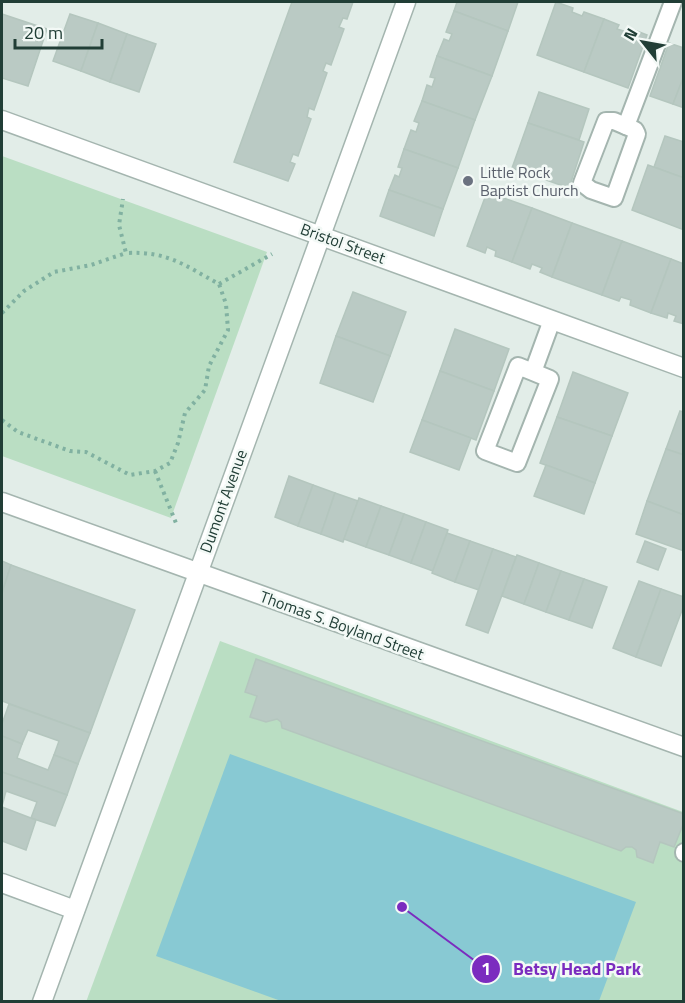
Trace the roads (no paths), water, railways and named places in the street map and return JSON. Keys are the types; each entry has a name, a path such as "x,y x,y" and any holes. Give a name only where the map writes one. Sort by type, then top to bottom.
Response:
{"street":[{"name":"Dumont Avenue","path":"42,1002 406,2"},
{"name":"Bristol Street","path":"2,120 684,368"},
{"name":"Thomas S. Boyland Street","path":"2,502 684,747"},
{"path":"2,883 75,910"}],"lane":[{"path":"626,126 673,2"},
{"path":"532,372 552,320"},
{"path":"518,366 532,372 550,379 517,463 485,451 518,366"}],"water":[{"path":"230,754 636,902 599,1001 281,1001 156,956"}],"place":[{"name":"Little Rock Baptist Church","path":"468,181"},
{"name":"Betsy Head Park","path":"402,907"}]}
